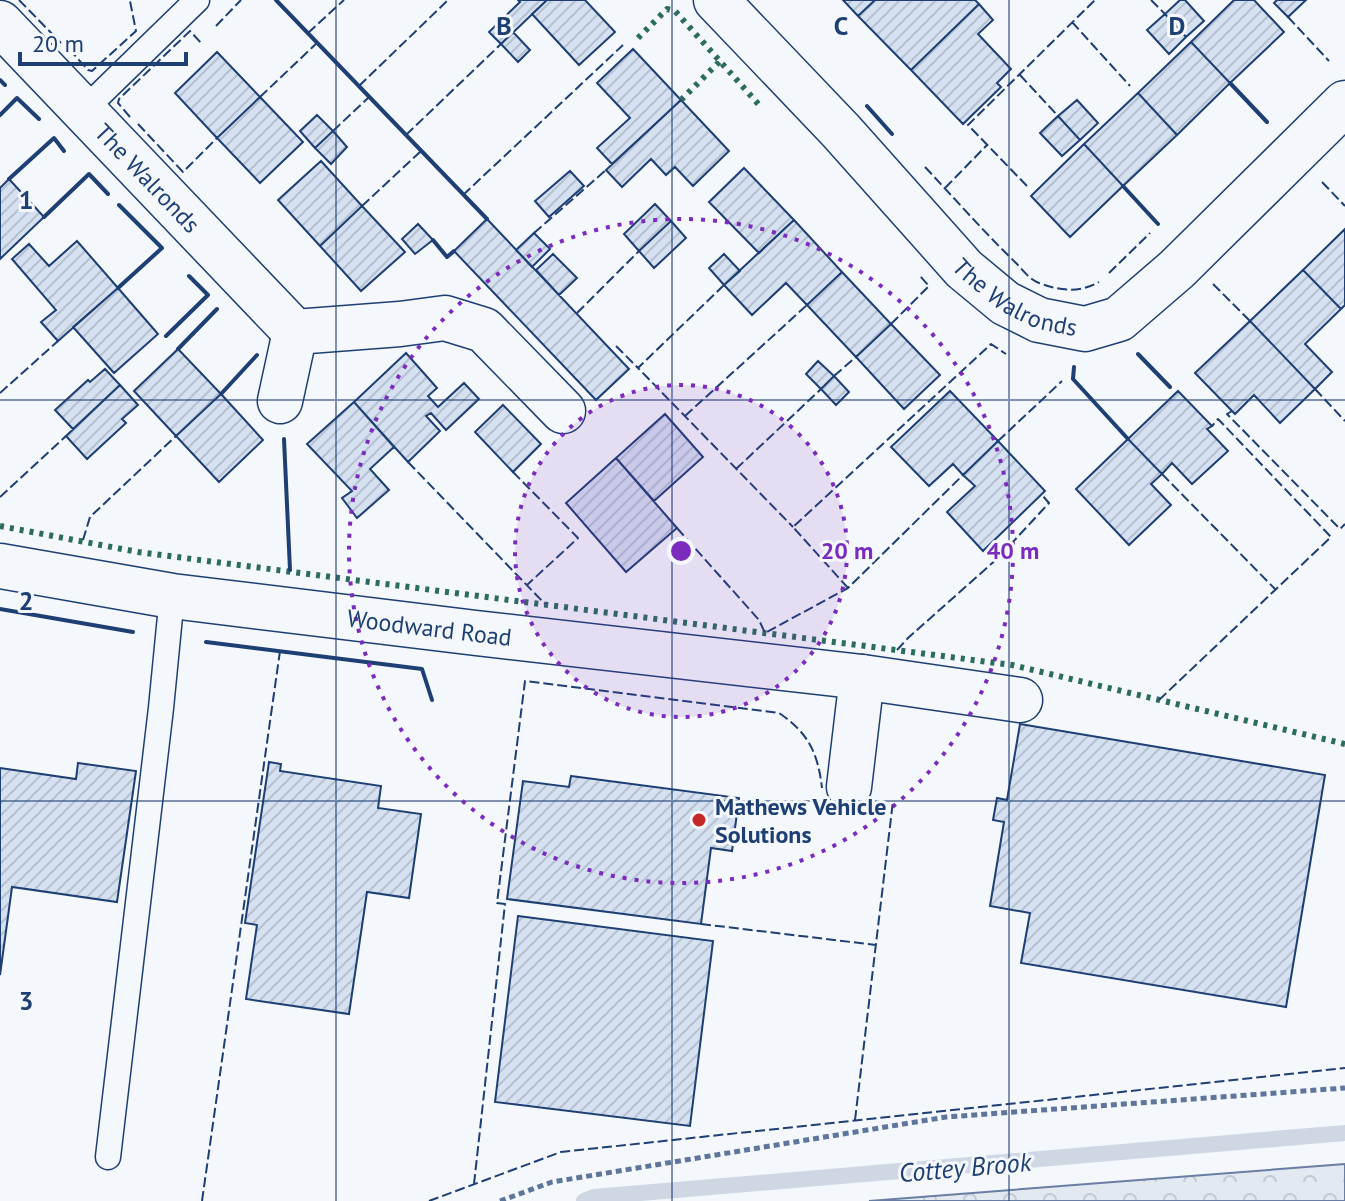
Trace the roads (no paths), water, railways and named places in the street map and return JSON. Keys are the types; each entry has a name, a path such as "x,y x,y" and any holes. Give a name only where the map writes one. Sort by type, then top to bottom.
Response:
{"street":[{"name":"The Walronds","path":"716,0 841,131 964,269 1005,303 1039,320 1085,329 1119,319 1165,279 1345,103"},
{"name":"The Walronds","path":"0,23 295,332"},
{"path":"280,401 295,332 445,318 484,330 563,411"},
{"name":"Woodward Road","path":"0,566 172,596 862,677 1020,700"},
{"path":"849,787 862,677"}],"lane":[{"path":"83,111 197,0"},
{"path":"108,1157 172,596"}],"waterway":[{"name":"Cottey Brook","path":"584,1201 594,1197 1345,1133"}],"place":[{"name":"Mathews Vehicle Solutions","path":"699,820"}]}
